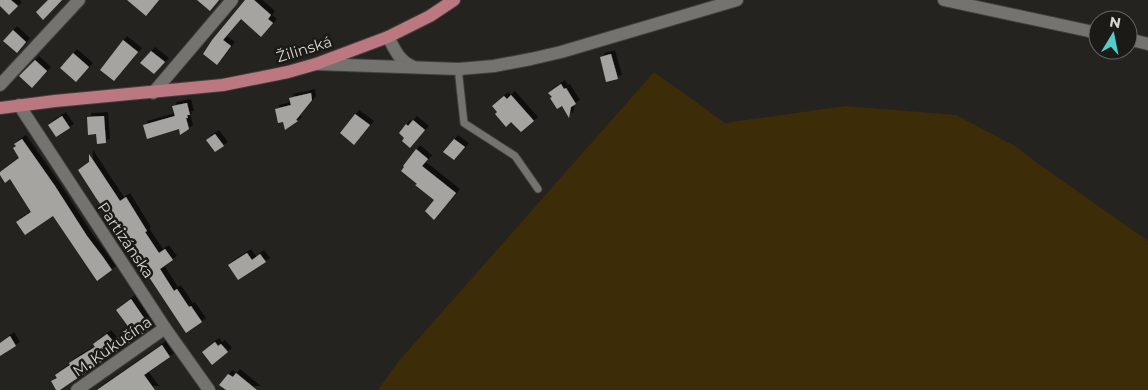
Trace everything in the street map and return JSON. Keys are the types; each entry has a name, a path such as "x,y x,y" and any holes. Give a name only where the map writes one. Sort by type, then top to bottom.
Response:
{"main road":[{"name":"Žilinská","path":"0,108 240,82 288,72 316,64 388,37 430,16 454,0"}],"street":[{"path":"0,85 79,0"},
{"path":"153,92 232,0"},
{"path":"316,64 459,69 494,66 560,52 738,0"},
{"path":"944,0 1088,31"},
{"path":"388,37 401,59 406,64 412,66"},
{"name":"Partizánska","path":"18,105 165,328 210,390"},
{"name":"M. Kukučína","path":"77,390 165,328"}],"lane":[{"path":"459,69 464,123 515,156 538,189"}],"shaded area":[{"path":"654,72 725,123 846,106 956,115 1015,146 1148,241 1148,390 378,390 398,362"}],"building":[{"path":"0,0 11,0 18,6 9,15 0,6"},
{"path":"48,0 62,0 43,20 36,12"},
{"path":"127,0 159,0 146,16"},
{"path":"197,0 219,0 210,11"},
{"path":"245,0 254,0 271,15 268,19 273,23 261,37 241,19 223,40 231,46 217,65 203,54"},
{"path":"13,30 26,42 17,53 3,41"},
{"path":"123,40 138,52 114,81 100,70"},
{"path":"151,51 165,62 154,74 140,63"},
{"path":"73,53 89,67 76,82 60,68"},
{"path":"611,54 618,79 606,82 600,57"},
{"path":"35,60 47,71 32,88 19,76"},
{"path":"561,84 564,89 566,88 576,104 571,107 569,118 562,106 557,109 550,98 552,97 548,93"},
{"path":"311,93 312,100 296,120 298,121 285,130 283,122 278,123 275,109 291,105 289,98"},
{"path":"511,95 534,121 521,132 511,122 506,127 495,114 497,112 492,106 504,96 507,99"},
{"path":"187,103 190,115 187,115 188,118 186,118 189,129 180,135 179,129 147,139 143,125 175,116 172,106"},
{"path":"355,114 370,125 354,145 340,133"},
{"path":"62,116 70,128 56,137 48,125"},
{"path":"104,116 106,143 97,144 96,134 88,135 87,117"},
{"path":"413,120 425,130 410,148 402,141 404,138 399,133 406,124 408,126"},
{"path":"215,134 224,146 215,152 206,140"},
{"path":"22,139 112,270 97,281 53,216 25,235 16,222 31,212 10,179 5,183 0,172 19,158 13,148 16,146 14,144"},
{"path":"454,139 465,147 454,160 443,152"},
{"path":"416,149 428,159 422,166 456,193 434,220 425,211 434,200 401,171"},
{"path":"89,154 120,201 126,197 159,253 165,249 173,260 160,269 174,291 177,289 202,322 186,333 78,170 89,162"},
{"path":"247,253 252,260 260,254 266,262 238,280 228,265"},
{"path":"131,299 151,328 60,390 56,390 51,381 57,378 55,375 70,365 69,363 95,347 93,344 107,334 113,341 130,329 116,310"},
{"path":"10,336 16,346 0,356 0,343"},
{"path":"215,342 218,346 221,344 228,352 212,365 202,352"},
{"path":"162,345 170,357 144,375 155,390 97,390"},
{"path":"236,373 257,390 226,390 219,385 228,374 233,377"}]}
